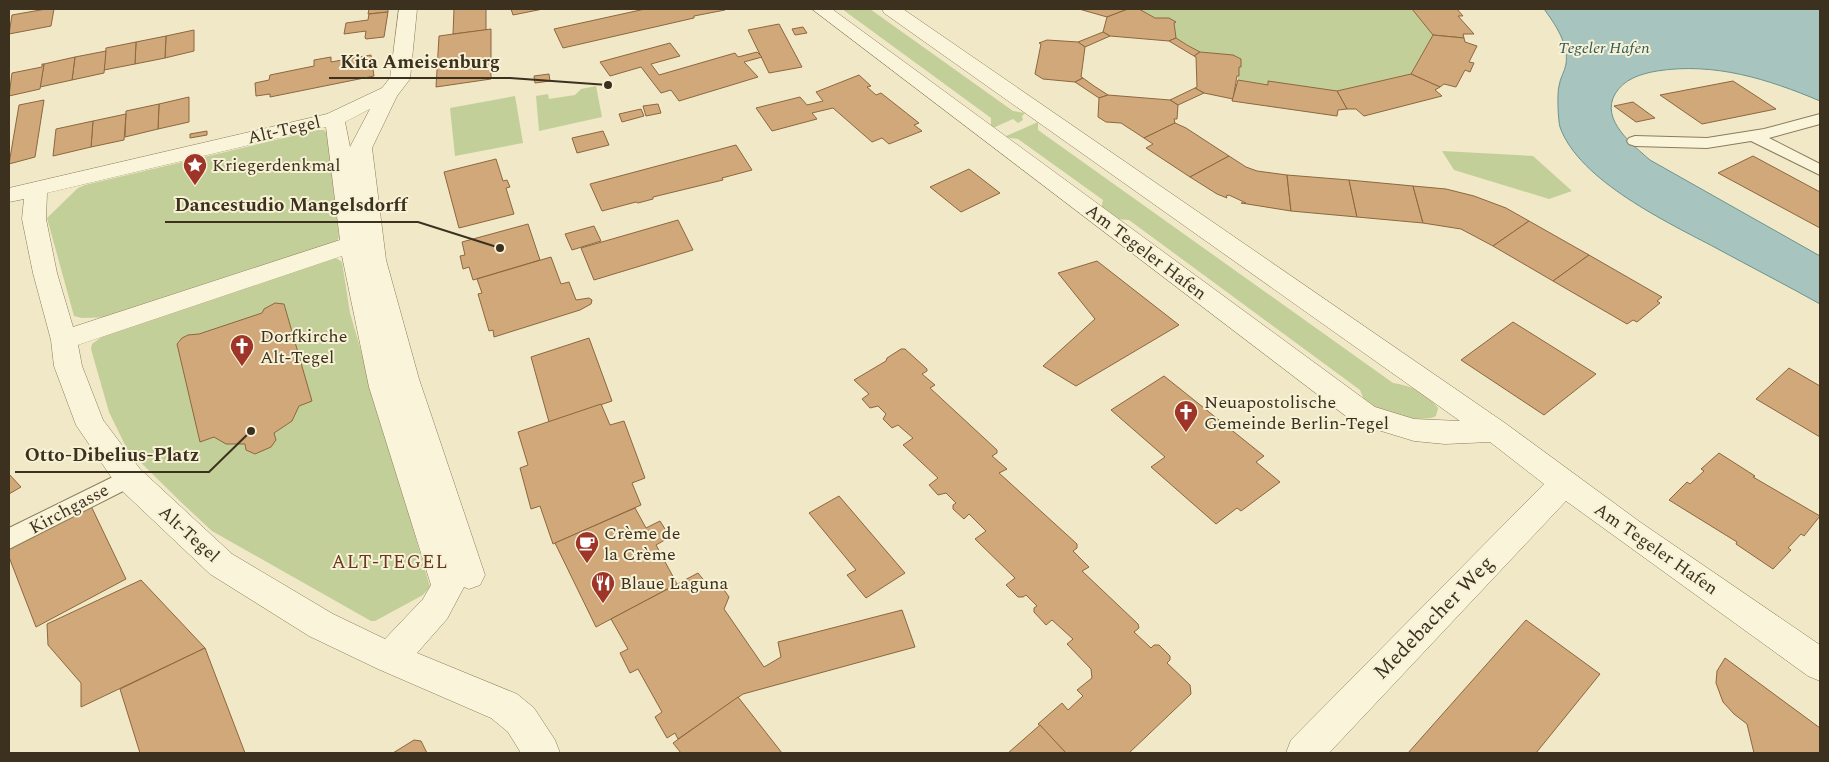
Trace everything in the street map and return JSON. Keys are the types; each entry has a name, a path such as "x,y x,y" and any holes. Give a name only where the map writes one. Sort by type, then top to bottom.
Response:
{"street":[{"path":"408,9 400,79 389,92 361,148 374,260 406,379 469,575"},
{"name":"Alt-Tegel","path":"423,9 417,78 334,119 36,189 34,219 45,272 64,340 68,366 90,425 128,478 221,564 320,625 390,658 504,706 521,720 542,753"},
{"name":"Am Tegeler Hafen","path":"821,9 1365,415 1390,426 1417,431 1444,434 1495,431"},
{"name":"Am Tegeler Hafen","path":"891,9 1495,431 1564,483 1820,665"},
{"name":"Alt-Tegel","path":"334,119 337,129 351,246 382,387 448,586 435,609 390,658"},
{"path":"9,195 36,189"},
{"path":"64,340 292,263 351,246"},
{"name":"Medebacher Weg","path":"1304,753 1564,483"}],"lane":[{"path":"1635,141 1707,143 1752,135 1820,119"},
{"path":"1752,135 1820,170"},
{"name":"Kirchgasse","path":"9,539 128,478"}],"green space":[{"path":"842,9 870,9 1013,111 1025,113 1022,116 1023,120 1018,123 1013,119 993,128 991,126 991,118"},
{"path":"1139,9 1412,9 1433,35 1411,74 1337,91 1268,82 1268,85 1238,80 1241,59 1233,55 1200,52 1176,38 1174,23 1167,19 1155,18"},
{"path":"596,86 602,117 539,131 536,96 548,94 549,99 575,95 581,89"},
{"path":"515,96 523,143 455,156 450,108"},
{"path":"1038,122 1038,130 1393,383 1412,388 1429,398 1438,408 1436,416 1422,419 1412,418 1381,411 1367,404 1360,390 1129,220 1115,219 1101,209 1103,200 1018,139 1004,137"},
{"path":"324,130 327,133 339,237 336,243 115,317 82,318 74,316 47,218 78,188"},
{"path":"1442,151 1533,156 1572,191 1549,199 1454,170"},
{"path":"336,258 342,262 350,313 430,587 423,595 375,621 371,621 212,531 184,505 127,449 109,412 91,349 92,344 103,336"}],"water":[{"name":"Tegeler Hafen","path":"1544,9 1820,9 1820,101 1761,79 1740,74 1699,69 1678,69 1651,72 1633,78 1623,84 1615,94 1612,113 1620,131 1650,160 1820,256 1820,304 1651,213 1605,182 1586,165 1570,147 1560,127 1558,94 1566,64 1565,49 1557,28"}],"building":[{"path":"54,9 51,26 9,34 12,15"},
{"path":"369,9 388,9 388,12 368,14"},
{"path":"454,9 486,9 486,30 453,34"},
{"path":"511,9 543,9 513,15"},
{"path":"645,9 725,10 563,48 554,29"},
{"path":"1079,9 1128,9 1107,17"},
{"path":"1128,9 1139,9 1155,18 1169,18 1176,22 1174,23 1176,38 1169,41 1110,36 1103,32 1107,17"},
{"path":"1412,9 1457,9 1463,16 1458,16 1474,34 1463,34 1464,38 1433,35"},
{"path":"388,12 384,37 366,39 366,31 344,34 346,23 368,20 369,14"},
{"path":"779,24 802,67 769,73 748,30"},
{"path":"803,27 807,33 795,35 792,29"},
{"path":"491,29 491,79 436,87 439,36"},
{"path":"194,30 194,51 165,58 166,36"},
{"path":"1103,32 1110,36 1085,47 1078,42"},
{"path":"1433,35 1464,38 1465,42 1477,46 1469,62 1474,63 1470,72 1465,70 1456,87 1444,84 1440,87 1411,74"},
{"path":"166,36 165,58 135,64 136,42"},
{"path":"1176,38 1200,52 1194,56 1169,41"},
{"path":"1047,40 1078,42 1085,47 1081,77 1083,78 1075,82 1043,79 1035,74 1041,44 1039,43"},
{"path":"136,42 135,64 104,70 106,48"},
{"path":"670,43 680,56 651,64 659,75 735,53 738,57 757,52 762,57 744,62 758,77 679,101 671,90 661,93 641,67 610,76 600,62"},
{"path":"106,51 104,73 72,80 75,57"},
{"path":"1200,52 1233,55 1241,59 1241,67 1239,67 1239,76 1237,76 1233,99 1204,93 1195,88 1197,87 1196,57 1194,56"},
{"path":"371,55 374,76 270,97 270,94 256,96 255,83 269,80 270,75 314,66 314,60 331,57 331,62"},
{"path":"75,57 72,80 40,87 44,64"},
{"path":"42,64 44,64 40,89 9,96 12,73 42,67"},
{"path":"549,74 550,81 535,83 534,76"},
{"path":"1411,74 1440,87 1435,90 1442,96 1364,116 1356,109 1347,109 1337,91"},
{"path":"859,75 871,86 867,87 876,95 881,93 919,123 914,125 922,131 889,144 882,138 872,142 833,108 812,113 817,119 772,131 756,108 800,97 807,105 823,101 816,92"},
{"path":"1083,78 1108,95 1099,98 1075,82"},
{"path":"1238,80 1268,85 1268,81 1337,91 1347,109 1338,110 1337,116 1232,101"},
{"path":"1733,81 1776,109 1702,124 1660,95"},
{"path":"1195,88 1204,93 1178,105 1170,100"},
{"path":"1108,95 1170,100 1178,105 1177,119 1174,119 1175,123 1144,138 1121,123 1106,122 1098,117 1099,98"},
{"path":"189,97 189,122 158,129 159,104"},
{"path":"44,100 35,157 9,164 19,105"},
{"path":"1633,102 1655,118 1636,122 1614,106"},
{"path":"159,104 158,129 125,137 126,111"},
{"path":"658,104 661,113 646,116 643,106"},
{"path":"641,109 644,116 622,122 619,114"},
{"path":"126,114 124,140 91,147 93,121"},
{"path":"93,121 91,147 53,156 56,129"},
{"path":"1175,123 1229,156 1190,177 1146,148 1153,144 1144,138"},
{"path":"207,131 207,135 190,138 190,134"},
{"path":"603,131 609,145 577,153 572,138"},
{"path":"736,145 752,170 722,178 723,180 653,197 653,199 602,211 590,184"},
{"path":"1229,156 1246,167 1257,171 1287,175 1291,211 1241,203 1246,203 1229,195 1226,196 1227,198 1217,194 1190,177"},
{"path":"1753,156 1820,192 1820,228 1718,173"},
{"path":"496,159 503,181 507,180 510,187 506,188 514,214 459,228 444,172"},
{"path":"969,169 1000,193 961,212 930,187"},
{"path":"1287,175 1349,180 1357,217 1291,211"},
{"path":"1349,180 1413,186 1423,223 1357,217"},
{"path":"1413,186 1446,189 1474,196 1506,208 1529,221 1493,246 1461,229 1423,223"},
{"path":"678,220 693,250 594,280 581,248"},
{"path":"1529,221 1589,255 1553,281 1493,246"},
{"path":"528,224 540,260 473,280 469,267 463,269 460,256 465,255 462,242"},
{"path":"594,226 601,241 572,250 565,234"},
{"path":"1589,255 1662,297 1657,301 1660,303 1637,322 1633,320 1627,324 1553,281"},
{"path":"551,257 561,284 569,282 576,300 589,298 592,300 591,304 580,310 494,337 493,330 489,331 478,294 482,293 477,279"},
{"path":"1097,261 1179,325 1076,386 1043,366 1095,319 1058,273"},
{"name":"Dorfkirche Alt-Tegel","path":"275,303 284,304 312,401 299,406 292,421 274,433 276,440 271,447 255,454 246,450 245,444 226,444 214,437 200,442 177,344 188,335 199,334 262,313 264,309"},
{"path":"1513,322 1596,374 1544,415 1461,360"},
{"path":"589,338 612,401 549,422 531,357"},
{"path":"901,349 905,349 927,369 922,374 935,385 930,388 997,450 997,453 992,456 1007,469 999,473 1077,544 1077,548 1073,551 1089,567 1082,571 1138,624 1139,628 1134,632 1151,648 1154,645 1159,645 1170,656 1170,660 1167,663 1190,685 1191,694 1129,753 1066,753 1038,724 1062,703 1068,710 1083,696 1077,690 1092,678 1091,669 1067,644 1073,639 1052,620 1046,625 1034,612 1034,608 1037,606 1026,595 1018,597 1006,585 1015,578 975,539 986,531 969,514 964,519 953,509 953,505 956,503 946,493 938,495 929,485 938,478 903,445 913,438 898,425 892,428 883,419 886,414 878,406 870,408 862,399 869,394 854,380 886,361 887,358"},
{"path":"1789,368 1820,386 1820,437 1756,399"},
{"name":"Neuapostolische Gemeinde Berlin-Tegel","path":"1164,376 1264,456 1256,462 1280,482 1241,511 1237,508 1216,524 1151,467 1165,457 1111,410"},
{"path":"601,404 610,425 624,421 645,478 632,483 641,505 553,544 540,506 531,509 520,468 528,465 518,432"},
{"path":"1719,453 1755,476 1753,477 1820,516 1804,536 1801,534 1788,548 1791,550 1773,569 1736,544 1737,542 1669,500 1687,482 1690,484 1704,471 1701,469"},
{"path":"9,474 21,487 9,494"},
{"path":"839,496 905,573 866,598 847,575 856,570 809,513"},
{"path":"91,506 126,579 36,627 9,557 9,547"},
{"path":"635,508 646,528 660,521 670,537 656,545 677,584 596,627 555,543"},
{"path":"698,573 706,583 720,584 729,597 724,609 764,667 781,657 778,642 902,610 915,647 743,694 678,739 675,733 667,738 655,717 662,712 638,669 630,673 620,653 628,649 611,619"},
{"path":"141,580 205,648 81,707 81,683 48,645 47,624"},
{"path":"1526,620 1600,674 1536,753 1408,753"},
{"path":"205,648 245,753 140,753 120,689"},
{"path":"1725,658 1820,728 1820,753 1754,753 1747,724 1723,702 1716,683 1717,671"},
{"path":"738,697 782,753 681,753 673,743"},
{"path":"1040,725 1066,753 1008,753"},
{"path":"414,740 421,741 427,753 393,753"}],"place":[{"name":"Kita Ameisenburg","path":"608,85"},
{"name":"Kriegerdenkmal","path":"195,186"},
{"name":"Dancestudio Mangelsdorff","path":"500,248"},
{"name":"Dorfkirche Alt-Tegel","path":"242,367"},
{"name":"Otto-Dibelius-Platz","path":"251,431"},
{"name":"Neuapostolische Gemeinde Berlin-Tegel","path":"1186,433"},
{"name":"Crème de la Crème","path":"587,564"},
{"name":"Blaue Laguna","path":"603,604"}],"district":[{"name":"ALT-TEGEL","path":"390,562"}]}
